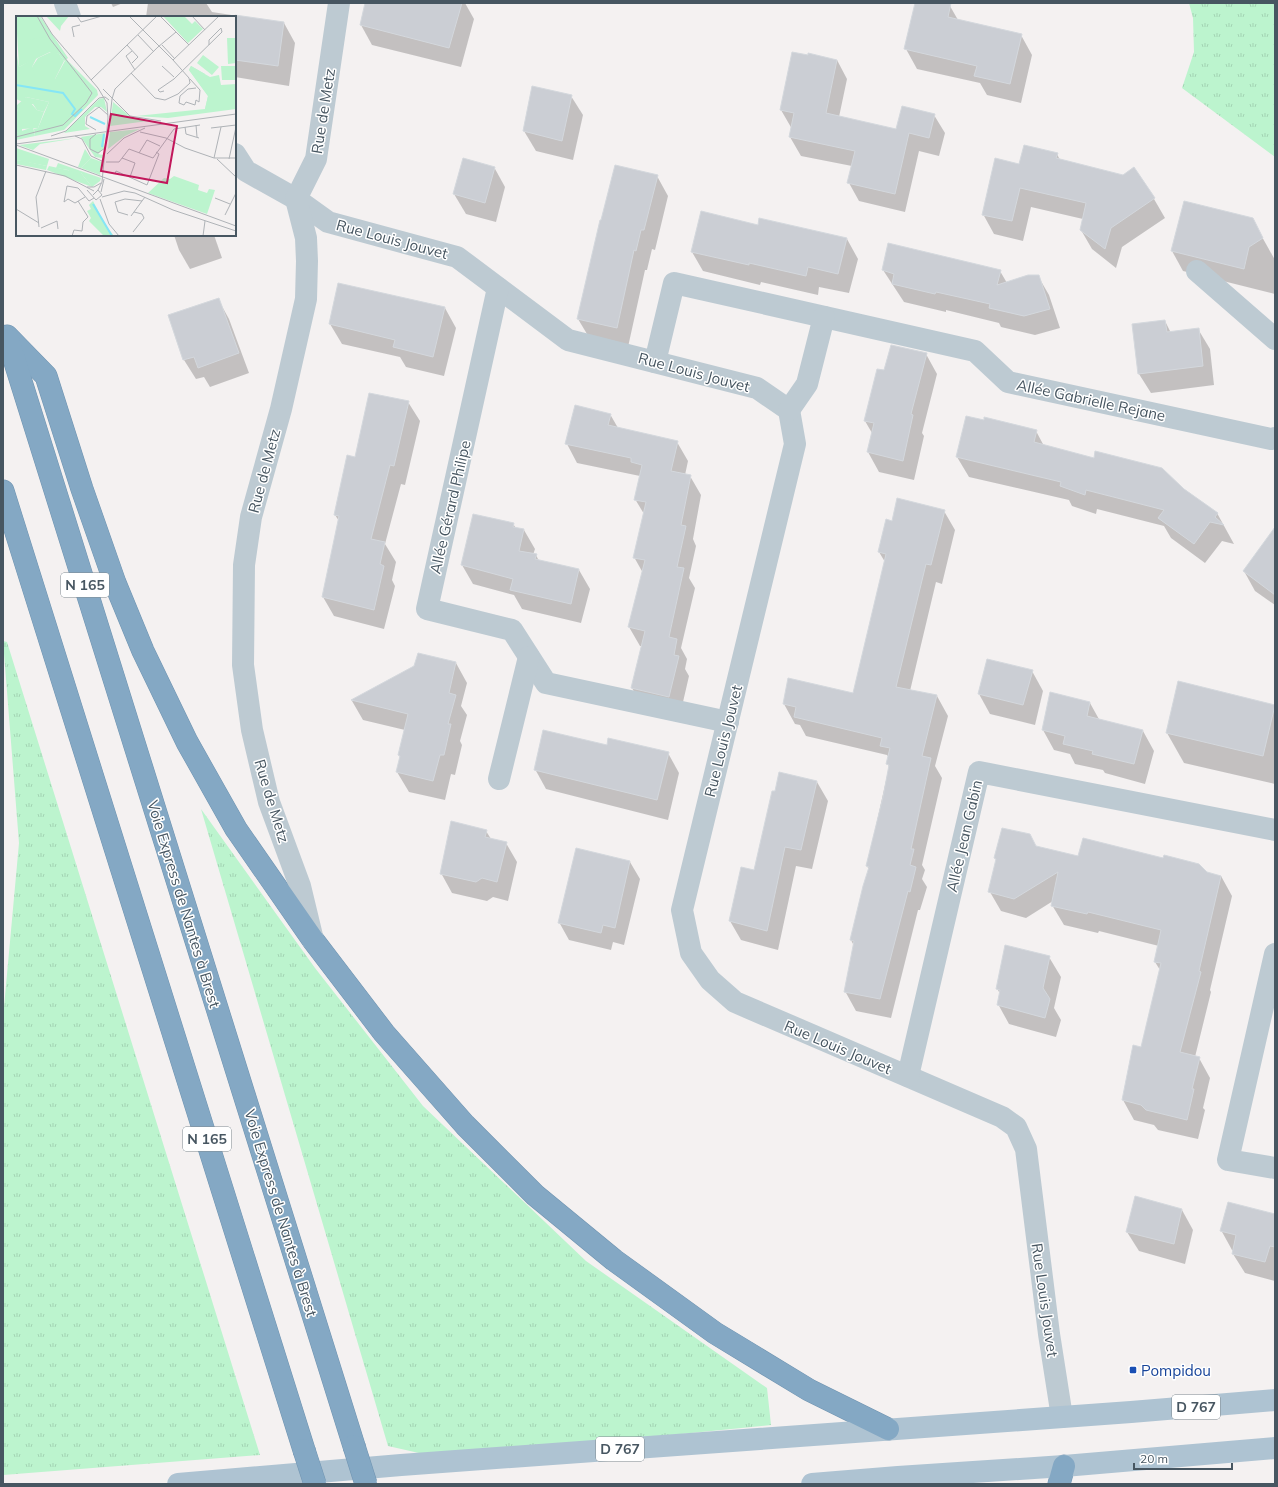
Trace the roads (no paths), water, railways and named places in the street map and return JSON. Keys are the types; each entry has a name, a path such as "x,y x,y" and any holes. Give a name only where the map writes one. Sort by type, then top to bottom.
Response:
{"highway":[{"path":"5,330 46,376 82,489 115,583 143,651 187,742 236,829 313,940 384,1033 466,1125 535,1195 614,1260 715,1333 809,1390 888,1429"},
{"name":"Voie Express de Nantes à Brest","path":"5,330 366,1484"},
{"name":"N 165","path":"3,491 315,1484"}],"main road":[{"name":"D 767","path":"178,1484 393,1466 1275,1400"},
{"path":"812,1484 898,1477 1062,1475 1275,1448"}],"street":[{"path":"64,3 70,16"},
{"name":"Rue de Metz","path":"313,940 300,886 269,802 252,730 243,666 244,565 251,517 281,409 306,299 306,238 296,199 316,158 339,3"},
{"name":"Rue Louis Jouvet","path":"236,156 246,171 296,199 328,222 457,257 568,340 757,388 789,410 795,444 682,910 691,952 710,980 735,1002 1002,1117 1016,1127 1026,1149 1049,1334 1062,1417"},
{"path":"1198,271 1275,339"},
{"name":"Allée Gabrielle Rejane","path":"655,362 674,283 975,351 1008,382 1271,439 1275,438"},
{"name":"Allée Gérard Philipe","path":"498,288 427,609 512,630 546,683 728,722"},
{"path":"789,410 807,384 824,317"},
{"path":"499,779 529,657"},
{"name":"Allée Jean Gabin","path":"908,1076 980,772 1275,830"},
{"path":"1275,954 1228,1160 1275,1168"}],"place":[{"name":"Pompidou","path":"1133,1370"}]}
